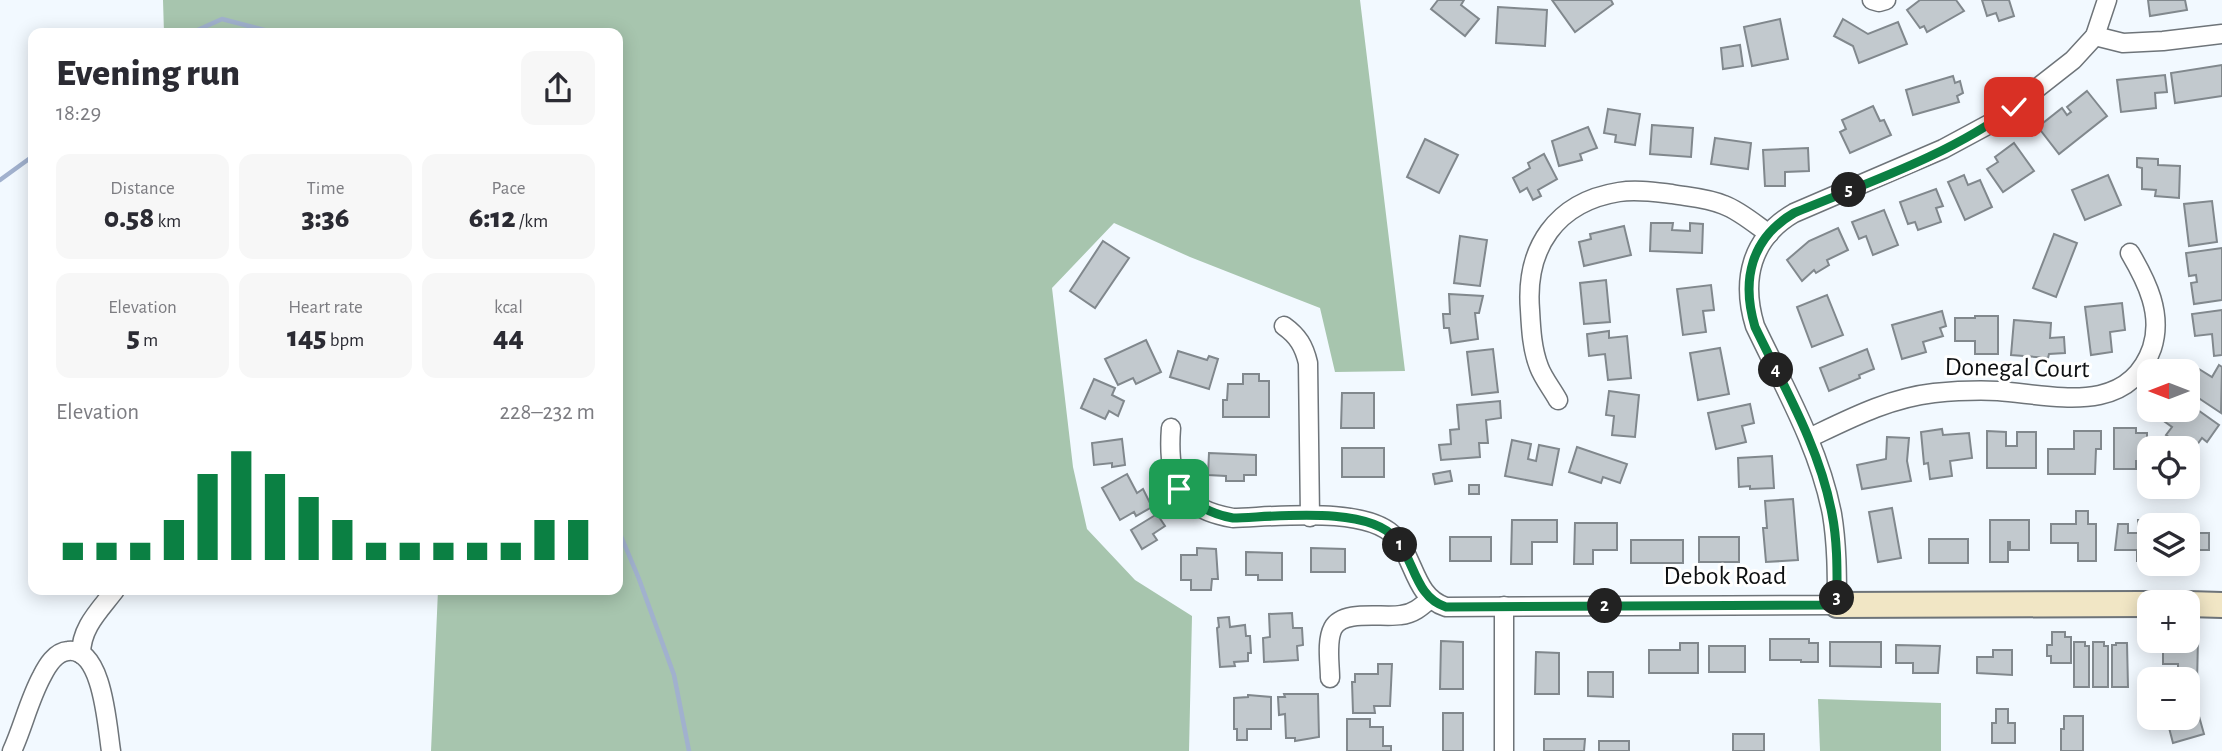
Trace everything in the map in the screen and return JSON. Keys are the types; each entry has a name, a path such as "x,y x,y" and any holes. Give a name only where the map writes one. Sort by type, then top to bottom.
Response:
{"street":[{"path":"1872,0 1886,0"},
{"path":"1837,605 1837,557 1823,475 1755,327 1751,312 1748,290 1756,252 1776,225 1794,213 1914,163 1975,134 2005,114 2073,60 2095,36 2107,0"},
{"path":"2095,36 2123,43 2222,34"},
{"path":"1558,400 1539,370 1532,339 1528,295 1531,268 1538,247 1562,216 1594,197 1621,191 1646,191 1699,198 1724,205 1769,234"},
{"name":"Donegal Court","path":"1808,438 1869,410 1932,393 1997,391 2083,398 2104,395 2123,386 2137,374 2149,357 2155,339 2156,319 2152,299 2143,274 2130,253"},
{"path":"1284,326 1295,334 1304,347 1308,363 1310,517"},
{"path":"1171,428 1169,457 1174,477 1179,489 1198,506 1219,516 1233,518 1352,517 1372,522 1396,538 1430,599 1415,612 1348,617 1339,621 1333,628 1331,638 1330,678"},
{"path":"82,654 87,626 111,595"},
{"name":"Debok Road","path":"1430,599 1446,607 2137,604"},
{"path":"2200,604 2222,605"},
{"path":"1504,606 1504,751"},
{"path":"12,751 42,675 52,660 66,651 82,654 91,662 97,677 111,751"}],"green space":[{"path":"163,0 1360,0 1405,371 1335,372 1320,308 1190,257 1114,223 1052,288 1073,467 1087,529 1135,580 1192,616 1189,751 431,751 438,595 623,595 623,28 164,28"},
{"path":"1818,699 1941,703 1941,751 1820,751"}],"building":[{"path":"1438,0 1464,0 1461,5 1479,19 1465,36 1431,9"},
{"path":"1552,0 1611,0 1613,4 1575,32"},
{"path":"1920,0 1956,0 1964,11 1927,32 1924,26 1920,28 1907,10"},
{"path":"1982,0 2009,0 2014,16 1999,21 1996,13 1987,16"},
{"path":"2148,0 2185,0 2187,10 2150,16"},
{"path":"1498,7 1547,10 1545,46 1496,43"},
{"path":"1780,19 1788,59 1752,66 1744,27"},
{"path":"1843,19 1868,34 1898,22 1907,44 1859,63 1853,46 1834,36"},
{"path":"1740,45 1743,66 1723,69 1721,48"},
{"path":"2222,65 2222,96 2175,103 2171,73"},
{"path":"2165,75 2167,92 2155,93 2156,108 2121,112 2117,80"},
{"path":"1953,76 1955,83 1960,81 1963,93 1957,96 1959,102 1913,115 1906,90"},
{"path":"2087,91 2107,116 2059,154 2038,127 2062,108 2067,115 2071,112 2067,107"},
{"path":"1873,106 1891,135 1850,153 1840,132 1846,129 1842,120"},
{"path":"1608,109 1640,114 1635,145 1615,142 1616,135 1604,133"},
{"path":"1652,125 1693,128 1691,157 1650,154"},
{"path":"1588,127 1597,148 1580,154 1582,160 1559,166 1552,141"},
{"path":"1715,138 1751,143 1748,169 1711,164"},
{"path":"1425,139 1458,155 1439,193 1407,177"},
{"path":"2014,143 2034,171 2003,192 1987,169 1998,162 1995,157"},
{"path":"1808,148 1809,171 1785,172 1785,186 1765,186 1763,150"},
{"path":"1544,154 1557,179 1538,190 1541,196 1533,200 1527,188 1520,192 1513,178 1530,168 1528,163"},
{"path":"2137,158 2158,159 2158,165 2180,166 2179,198 2155,196 2156,190 2142,189 2142,168 2137,167"},
{"path":"1964,175 1968,185 1980,180 1992,207 1965,220 1948,182"},
{"path":"2108,175 2121,205 2085,220 2072,190"},
{"path":"1936,189 1943,206 1936,208 1941,222 1918,230 1915,222 1908,224 1900,202"},
{"path":"2212,201 2217,242 2189,246 2184,204"},
{"path":"1884,210 1898,245 1873,255 1866,236 1859,239 1852,222"},
{"path":"1651,223 1673,223 1672,230 1690,231 1690,223 1703,224 1702,253 1650,251"},
{"path":"1624,226 1631,255 1584,266 1579,242 1591,239 1590,234"},
{"path":"1838,228 1848,250 1827,260 1829,265 1816,273 1814,270 1802,281 1787,260 1809,241"},
{"path":"2054,234 2077,243 2056,297 2033,288"},
{"path":"1460,236 1487,240 1480,286 1454,283"},
{"path":"1103,241 1129,258 1095,308 1070,291"},
{"path":"2222,248 2222,300 2194,304 2191,283 2197,282 2196,275 2189,276 2186,253"},
{"path":"1606,280 1610,322 1584,324 1580,283"},
{"path":"1711,285 1714,310 1703,311 1706,332 1683,335 1677,289"},
{"path":"1449,294 1483,296 1479,313 1475,313 1478,339 1451,343 1449,328 1444,328 1443,314 1450,314"},
{"path":"1827,295 1843,335 1812,347 1797,307"},
{"path":"2122,303 2125,330 2110,332 2112,352 2091,355 2085,307"},
{"path":"2222,310 2222,355 2214,356 2212,334 2195,336 2192,314"},
{"path":"1942,311 1946,326 1940,328 1943,336 1923,342 1926,352 1902,359 1892,325"},
{"path":"1998,316 1998,354 1975,354 1975,341 1955,341 1955,318"},
{"path":"2014,320 2051,323 2050,338 2064,337 2065,353 2049,354 2048,358 2011,355"},
{"path":"1609,331 1609,338 1627,336 1631,378 1608,380 1605,354 1589,356 1587,334"},
{"path":"1146,340 1161,372 1136,384 1133,378 1118,385 1105,359"},
{"path":"1720,348 1729,394 1698,400 1690,353"},
{"path":"1493,349 1498,392 1472,395 1467,352"},
{"path":"1867,349 1874,369 1829,391 1820,368"},
{"path":"1178,351 1207,360 1209,356 1218,359 1209,389 1170,377"},
{"path":"2219,365 2222,367 2221,413 2200,399 2200,370 2212,377"},
{"path":"1243,374 1259,374 1259,381 1269,381 1269,417 1223,417 1223,400 1227,400 1228,384 1243,384"},
{"path":"1094,379 1115,388 1112,395 1124,401 1118,416 1109,411 1105,419 1081,408"},
{"path":"1609,391 1639,395 1635,437 1612,435 1614,416 1606,415"},
{"path":"1342,393 1374,393 1374,428 1341,428"},
{"path":"1500,401 1501,418 1486,420 1488,443 1479,443 1480,457 1441,460 1439,445 1451,444 1450,430 1459,429 1457,405"},
{"path":"1750,404 1754,423 1742,426 1746,442 1716,449 1708,413"},
{"path":"2200,412 2219,425 2207,442 2202,438 2200,441 2200,436 2167,436 2172,427 2165,422 2200,422"},
{"path":"2114,428 2136,428 2136,433 2147,433 2147,436 2137,436 2136,469 2114,469"},
{"path":"1942,429 1943,435 1969,433 1972,458 1950,461 1952,476 1930,479 1928,463 1924,464 1921,432"},
{"path":"1987,431 2006,432 2006,446 2017,446 2017,432 2036,432 2036,468 1987,468"},
{"path":"2074,431 2101,431 2101,449 2096,449 2095,474 2048,474 2048,449 2074,449"},
{"path":"1887,437 1909,438 1907,461 1911,481 1862,489 1857,465 1886,459"},
{"path":"1122,439 1125,465 1094,465 1092,443"},
{"path":"1512,440 1531,444 1528,459 1536,461 1539,445 1559,449 1552,485 1505,476"},
{"path":"1577,447 1627,464 1620,483 1603,477 1601,483 1569,472"},
{"path":"1342,448 1384,448 1384,477 1342,477"},
{"path":"1209,453 1256,455 1256,475 1244,475 1244,481 1226,481 1226,476 1208,475"},
{"path":"1772,456 1774,488 1739,487 1738,458"},
{"path":"1450,471 1452,481 1435,484 1433,474"},
{"path":"1127,474 1137,493 1143,489 1152,507 1136,516 1134,512 1120,520 1102,488"},
{"path":"1469,485 1479,485 1479,494 1469,494"},
{"path":"1793,499 1798,560 1766,562 1763,528 1767,528 1765,501"},
{"path":"1892,508 1901,558 1878,562 1869,512"},
{"path":"2076,511 2088,511 2088,524 2096,524 2096,561 2078,561 2078,543 2051,543 2051,524 2076,524"},
{"path":"1157,514 1165,526 1153,534 1157,540 1142,549 1131,530"},
{"path":"1512,520 1557,520 1557,542 1532,542 1532,564 1511,564"},
{"path":"1990,520 2029,520 2029,550 2010,550 2008,542 2008,562 1990,562"},
{"path":"1575,523 1617,523 1617,550 1593,550 1593,564 1574,564"},
{"path":"2118,524 2128,524 2128,533 2137,533 2137,550 2115,550"},
{"path":"2200,533 2209,533 2209,550 2200,550"},
{"path":"1450,537 1491,537 1491,561 1450,561"},
{"path":"1699,537 1739,537 1739,562 1699,562"},
{"path":"1929,539 1968,539 1968,563 1929,563"},
{"path":"1631,540 1683,540 1683,563 1631,563"},
{"path":"1197,548 1216,549 1218,579 1212,579 1211,590 1191,590 1191,580 1181,580 1181,555 1197,555"},
{"path":"1311,548 1345,549 1345,572 1311,572"},
{"path":"1246,552 1282,553 1282,580 1258,580 1258,575 1246,575"},
{"path":"1292,613 1293,628 1302,628 1303,645 1297,646 1298,660 1264,662 1263,638 1270,637 1269,614"},
{"path":"1229,617 1230,627 1245,625 1246,636 1250,636 1251,653 1248,653 1248,661 1234,662 1235,666 1220,667 1218,618"},
{"path":"2052,632 2065,632 2065,637 2071,637 2071,663 2051,663 2051,656 2047,656 2047,645 2052,645"},
{"path":"1770,639 1809,639 1809,643 1818,643 1818,662 1770,660"},
{"path":"1441,641 1463,642 1463,689 1440,689"},
{"path":"1830,642 1881,642 1881,667 1830,666"},
{"path":"2074,642 2085,642 2085,646 2089,646 2089,687 2074,687"},
{"path":"2093,642 2104,642 2104,646 2108,646 2108,687 2093,687"},
{"path":"1680,643 1698,643 1698,673 1649,673 1649,650 1680,650"},
{"path":"2127,643 2128,687 2112,687 2112,645"},
{"path":"1896,645 1940,646 1938,673 1913,673 1913,663 1896,663"},
{"path":"1709,646 1745,646 1745,672 1709,672"},
{"path":"1993,650 2012,650 2012,675 1977,673 1977,657 1993,657"},
{"path":"1536,652 1559,653 1559,694 1535,694"},
{"path":"2163,653 2198,653 2197,667 2163,664"},
{"path":"1378,664 1392,664 1390,706 1374,706 1375,713 1353,713 1352,682 1355,682 1355,674 1378,674"},
{"path":"1588,672 1613,672 1613,697 1588,696"},
{"path":"1284,694 1318,694 1319,737 1295,741 1295,738 1286,738 1285,714 1279,715 1278,697 1285,697"},
{"path":"1248,695 1271,697 1271,729 1247,729 1247,740 1237,740 1237,729 1234,729 1234,698"},
{"path":"1996,709 2008,709 2008,723 2015,723 2015,743 1992,743 1992,723 1996,723"},
{"path":"1443,713 1463,713 1463,751 1443,751"},
{"path":"2064,716 2083,716 2083,751 2061,751"},
{"path":"1347,719 1370,719 1370,727 1383,727 1383,746 1391,746 1391,751 1347,751"},
{"path":"2200,720 2204,734 2173,743 2170,730 2200,730"},
{"path":"1733,734 1764,734 1764,751 1733,751"},
{"path":"1544,739 1585,739 1584,751 1544,751"},
{"path":"1599,741 1629,741 1629,751 1599,751"}],"waterway":[{"path":"202,28 222,19 257,28"},
{"path":"0,180 28,160"},
{"path":"623,541 674,675 689,751"}],"route":[{"path":"1179,489 1198,506 1219,516 1331,516 1372,522 1396,538 1422,588 1430,599 1446,607 1837,605 1837,557 1823,475 1755,327 1751,312 1748,290 1756,252 1776,225 1794,213 1975,134 2014,107"}]}
